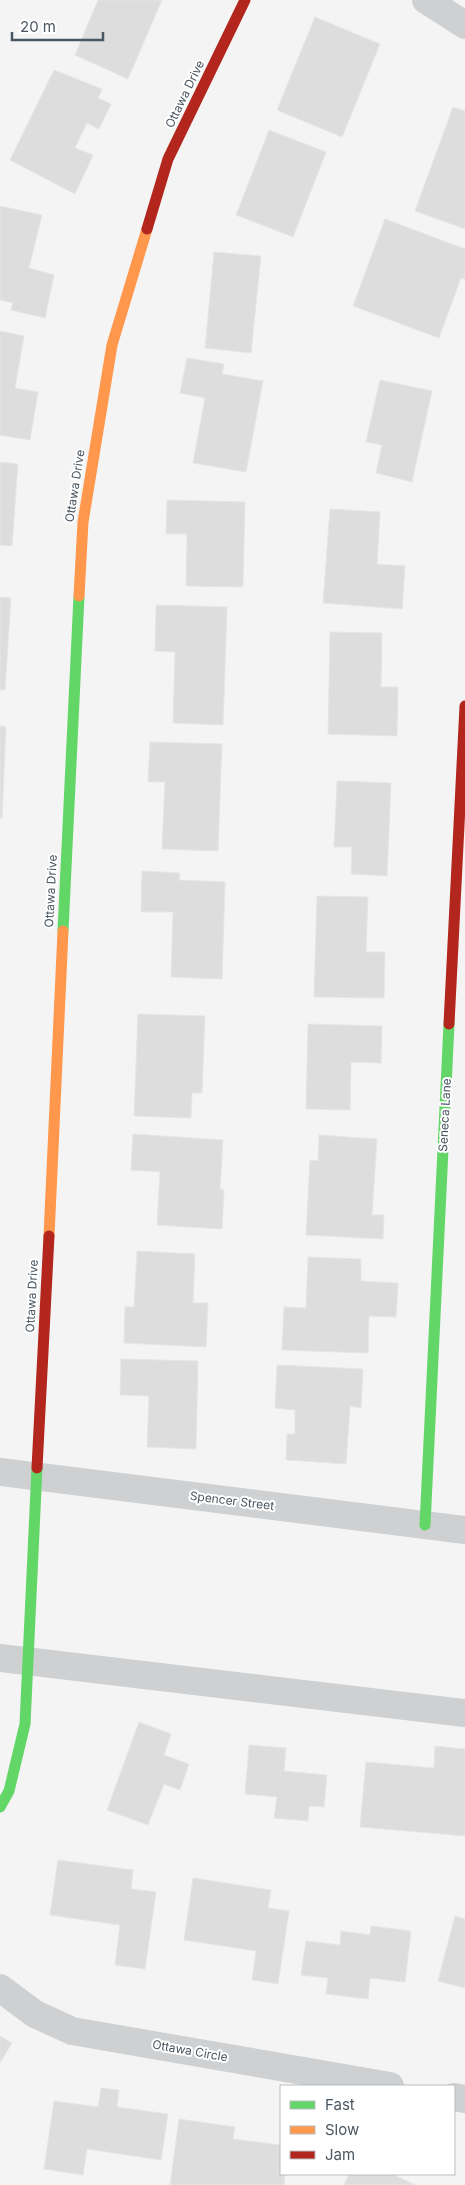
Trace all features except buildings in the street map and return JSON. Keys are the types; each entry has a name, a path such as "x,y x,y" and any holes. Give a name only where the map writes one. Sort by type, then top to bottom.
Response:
{"street":[{"name":"Ottawa Drive","path":"0,1807 9,1791 25,1724 83,522 112,345 166,168 245,0"},
{"path":"426,0 465,25"},
{"name":"Seneca Lane","path":"424,1525 465,706"},
{"name":"Spencer Street","path":"0,1472 465,1530"},
{"path":"0,1658 465,1713"},
{"name":"Ottawa Circle","path":"0,1988 35,2014 72,2031 384,2085"}],"traffic: fast":[{"path":"63,931 79,596"},
{"path":"425,1525 449,1024"},
{"path":"0,1807 9,1791 25,1724 37,1468"}],"traffic: slow":[{"path":"79,596 83,522 112,345 147,229"},
{"path":"49,1236 63,931"}],"traffic: jam":[{"path":"147,229 168,159 245,0"},
{"path":"449,1024 465,706"},
{"path":"37,1468 49,1236"}]}
